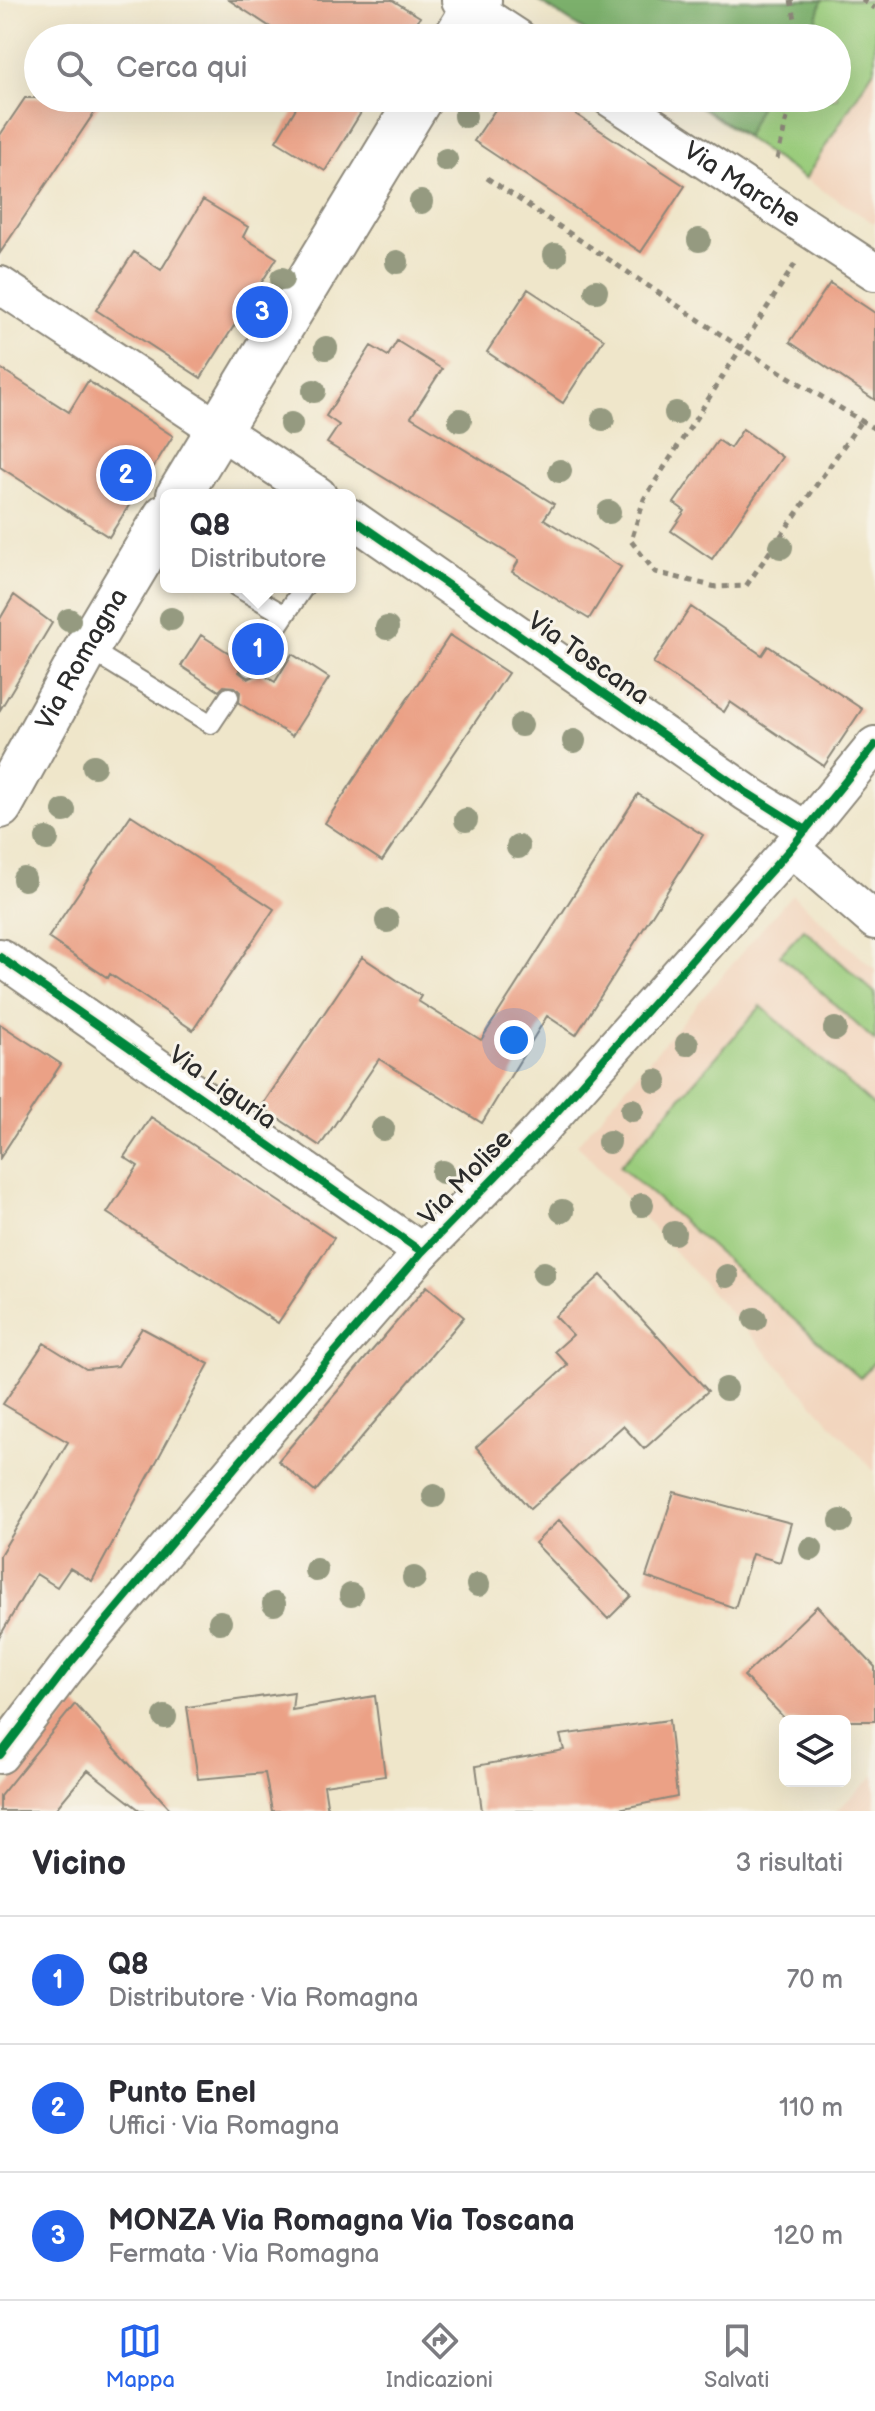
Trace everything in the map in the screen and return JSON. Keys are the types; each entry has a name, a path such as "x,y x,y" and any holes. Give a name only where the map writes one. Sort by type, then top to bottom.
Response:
{"street":[{"path":"467,12 491,24"},
{"path":"183,489 411,112"},
{"name":"Via Marche","path":"631,112 875,272"},
{"path":"0,285 220,427 309,489"},
{"name":"Via Toscana","path":"356,522 747,793 799,839 875,921"},
{"name":"Via Romagna","path":"0,806 87,648 160,535"},
{"name":"Via Molise","path":"0,1755 68,1666 242,1459 422,1252 538,1133 799,839 875,745"},
{"name":"Via Liguria","path":"0,957 422,1252"}],"lane":[{"path":"247,593 285,615"},
{"path":"250,667 300,593"},
{"path":"87,648 211,724 229,697"}],"path":[{"path":"791,0 796,24"},
{"path":"862,0 875,8"},
{"path":"766,200 788,112"},
{"path":"487,178 741,348 875,429"},
{"path":"794,266 644,499 631,541 655,572 716,587 746,586 861,421"}],"shaded area":[{"path":"875,67 875,224 805,179 847,112 851,112 851,105"},
{"path":"792,894 875,970 875,1472 577,1144"},
{"path":"875,1775 875,1811 836,1811"}],"green space":[{"path":"537,0 875,0 875,67 851,105 851,24 574,24"},
{"path":"537,0 822,0 816,24 574,24"},
{"path":"708,112 847,112 805,179"},
{"path":"709,112 757,112 746,136"},
{"path":"804,929 875,993 875,1041 780,955"},
{"path":"761,1006 875,1107 875,1361 860,1378 620,1166"}],"building":[{"path":"229,0 392,0 420,17 416,24 266,24"},
{"path":"24,99 24,112 95,112 0,253 0,135"},
{"path":"294,112 361,112 325,171 276,141"},
{"path":"494,112 572,112 685,186 641,252 474,141"},
{"path":"203,200 248,227 243,237 277,258 201,378 96,310 134,252 161,270"},
{"path":"830,283 875,313 875,400 790,342"},
{"path":"528,289 604,339 563,403 487,352"},
{"path":"397,341 442,369 411,417 554,504 544,519 621,567 589,619 512,572 519,560 327,443 339,425 326,416 371,346 388,356"},
{"path":"0,368 69,412 88,381 173,436 109,537 0,467"},
{"path":"743,429 782,457 712,559 671,531 685,511 674,503 718,440 730,448"},
{"path":"14,595 52,623 0,710 0,619"},
{"path":"691,607 762,655 768,646 862,709 824,766 730,702 724,712 653,663"},
{"path":"201,635 240,660 239,672 248,679 260,673 275,682 292,654 329,678 292,736 239,703 240,692 235,687 224,686 219,691 181,666"},
{"path":"450,635 508,673 382,861 325,823"},
{"path":"638,794 703,835 576,1035 547,1016 482,1123 379,1059 320,1146 261,1107 362,957 421,996 418,1001 481,1040"},
{"path":"131,815 274,909 193,1030 110,974 108,978 48,938"},
{"path":"0,1024 61,1064 0,1158"},
{"path":"151,1117 334,1238 278,1323 107,1213 138,1166 124,1157"},
{"path":"601,1275 708,1391 644,1449 623,1426 530,1509 476,1447 568,1365 555,1351 573,1335 555,1316"},
{"path":"427,1286 464,1317 315,1492 278,1461"},
{"path":"142,1328 209,1364 92,1581 70,1568 57,1587 36,1574 0,1636 0,1555 68,1442 3,1404 44,1343 86,1369 118,1366"},
{"path":"674,1492 791,1523 780,1562 752,1554 735,1608 646,1577"},
{"path":"559,1520 631,1596 608,1619 535,1543"},
{"path":"817,1606 875,1667 875,1721 851,1721 851,1715 781,1715 744,1676"},
{"path":"294,1692 292,1710 375,1696 385,1776 324,1785 328,1811 272,1811 265,1773 198,1779 187,1707"},
{"path":"75,1704 172,1811 141,1811 88,1770 54,1811 0,1811 0,1796"},
{"path":"669,1720 677,1797 609,1811 482,1811 476,1766 564,1750 560,1735"}],"cycle path":[{"path":"356,521 747,793 806,830"},
{"path":"0,1755 68,1666 242,1459 422,1252 538,1133 791,848 875,745"},
{"path":"0,957 422,1252"}],"place":[{"name":"MONZA Via Romagna Via Toscana","path":"262,312"},
{"name":"Punto Enel","path":"126,475"},
{"name":"Q8","path":"258,649"}]}
